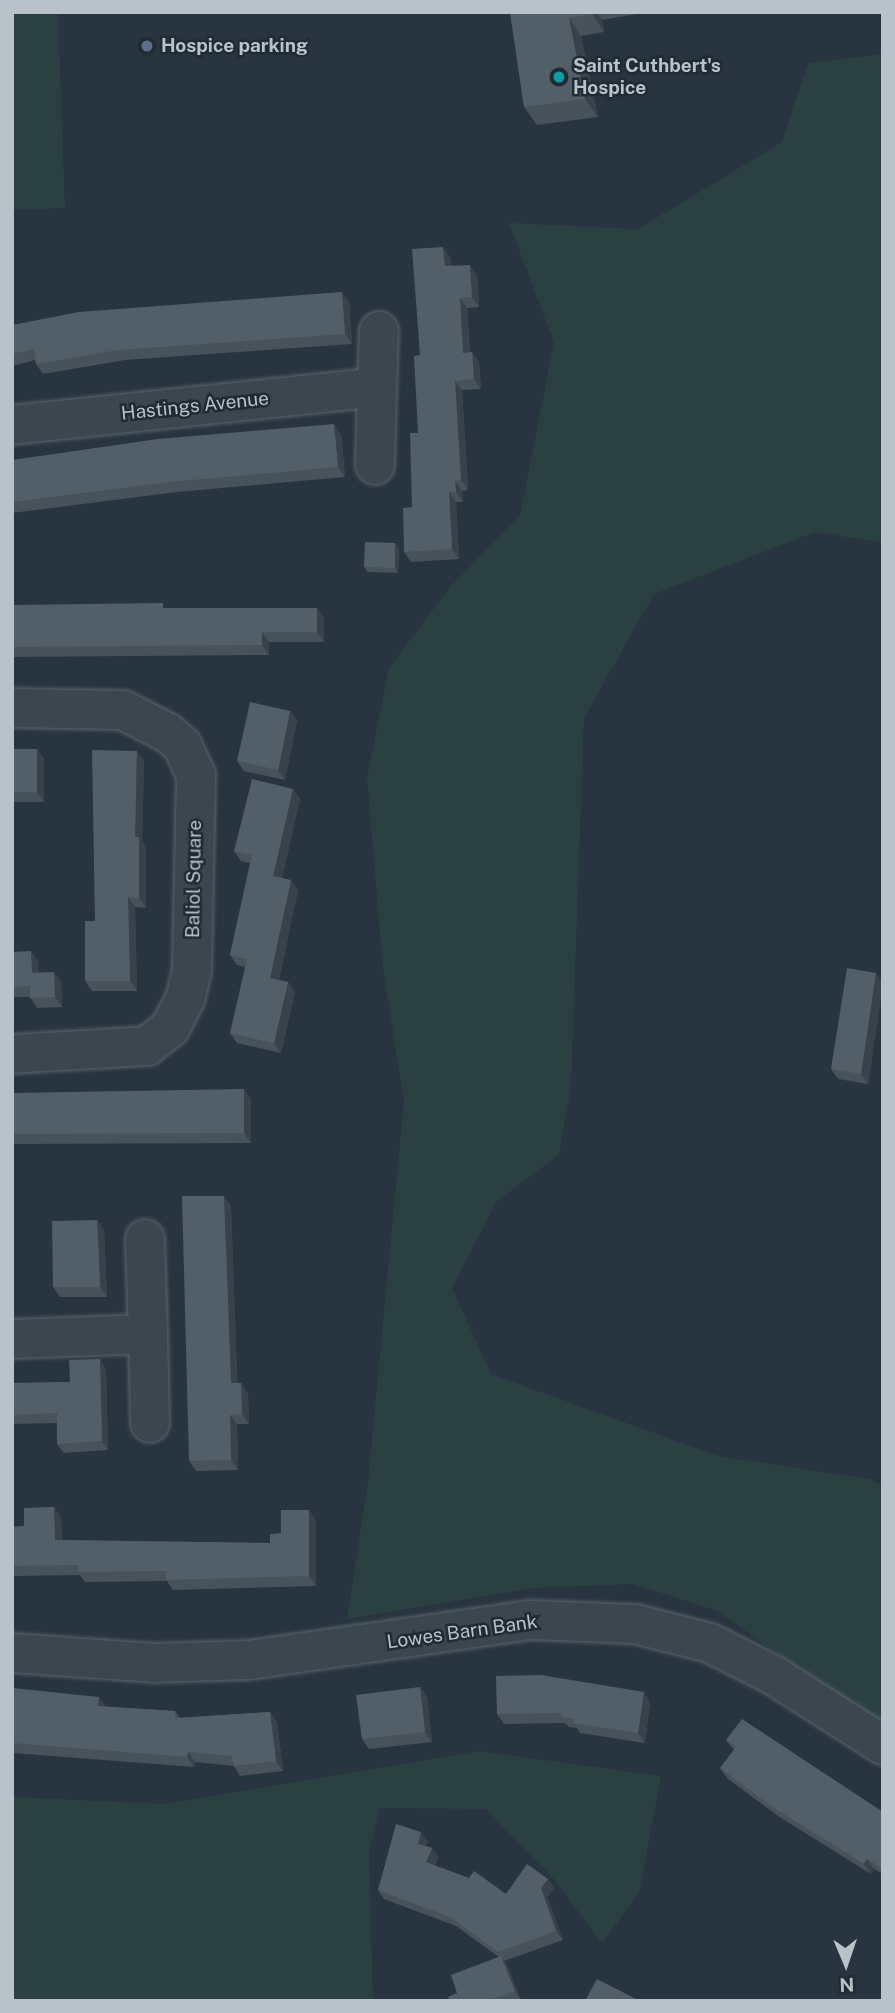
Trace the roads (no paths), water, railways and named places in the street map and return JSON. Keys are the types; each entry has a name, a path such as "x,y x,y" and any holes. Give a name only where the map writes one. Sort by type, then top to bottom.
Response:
{"street":[{"path":"375,466 379,331"},
{"name":"Hastings Avenue","path":"12,425 377,387"},
{"name":"Baliol Square","path":"12,708 123,709 160,726 181,745 196,775 192,970 186,997 170,1028 147,1046 12,1054"},
{"path":"145,1239 150,1423"},
{"path":"12,1339 148,1334"},
{"name":"Lowes Barn Bank","path":"12,1653 154,1663 249,1660 531,1620 635,1623 709,1643 773,1675 883,1745"}],"place":[{"name":"Hospice parking","path":"147,46"},
{"name":"Saint Cuthbert's Hospice","path":"559,77"}]}
